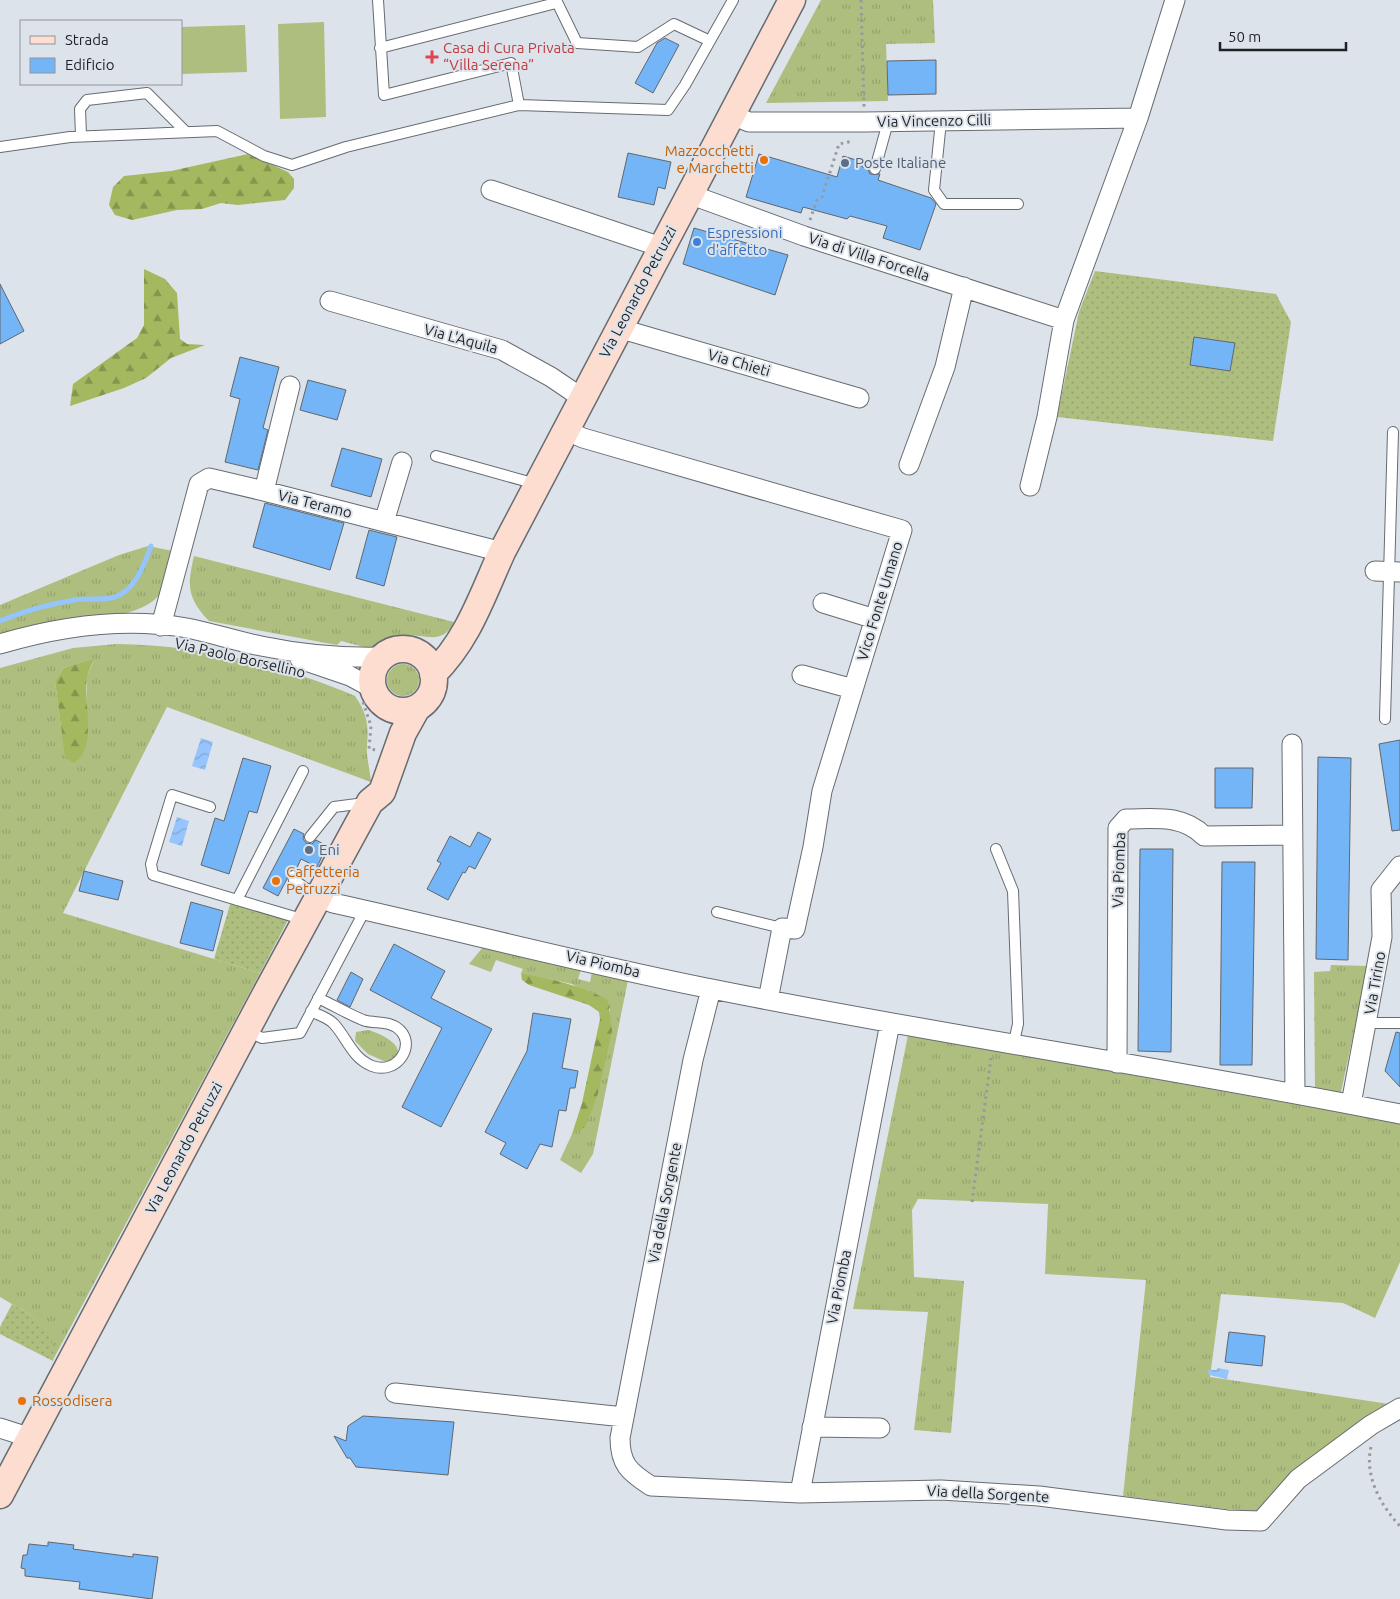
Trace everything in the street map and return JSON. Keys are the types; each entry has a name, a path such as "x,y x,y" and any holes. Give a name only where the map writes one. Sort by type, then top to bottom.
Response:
{"main road":[{"name":"Via Leonardo Petruzzi","path":"433,674 448,660 467,632 502,552 792,0"},
{"name":"Via Leonardo Petruzzi","path":"418,653 448,638 486,586"},
{"path":"403,649 418,653 431,665 433,674 431,693 417,708 400,711 372,697 373,672 382,658 395,650 403,649"},
{"name":"Via Leonardo Petruzzi","path":"368,806 371,786 378,769 385,739 372,697"},
{"name":"Via Leonardo Petruzzi","path":"0,1495 305,920 368,806 382,792 400,740 417,708"}],"street":[{"path":"1030,486 1047,417 1064,320 1138,118 1175,0"},
{"name":"Via Vincenzo Cilli","path":"732,115 749,122 865,122 887,128 941,121 1138,118"},
{"path":"491,190 661,247"},
{"name":"Via di Villa Forcella","path":"689,194 804,236 1064,320"},
{"path":"910,465 945,367 964,287"},
{"name":"Via L'Aquila","path":"330,301 502,350 551,376 582,398"},
{"name":"Via Chieti","path":"618,328 859,398"},
{"name":"Via Teramo","path":"290,386 264,491 502,552"},
{"name":"Vico Fonte Umano","path":"565,430 582,438 902,530 822,791 814,847 795,929 782,928"},
{"path":"384,522 402,462"},
{"path":"161,626 199,484 209,478 264,491"},
{"path":"823,603 875,619"},
{"name":"Via Paolo Borsellino","path":"0,644 28,635 74,627 124,622 186,628 263,647 350,676 372,697"},
{"name":"Via Paolo Borsellino","path":"263,647 350,658 382,658"},
{"path":"802,675 853,689"},
{"path":"1292,744 1291,835 1295,1094"},
{"name":"Via Piomba","path":"1117,1064 1118,828 1126,819 1172,818 1194,826 1204,842 1291,835"},
{"name":"Via Tirino","path":"1351,1104 1368,1023 1382,938 1381,890 1400,866"},
{"name":"Via Piomba","path":"318,897 333,903 711,989 1013,1046 1295,1094 1400,1114"},
{"path":"768,1000 782,928"},
{"name":"Via della Sorgente","path":"711,989 693,1060 620,1438 620,1455 633,1474 651,1486 800,1492 941,1490 1038,1496 1227,1520 1261,1520 1298,1479 1371,1425"},
{"name":"Via Piomba","path":"800,1492 890,1023"},
{"path":"396,1393 624,1417"},
{"path":"1371,1425 1400,1408"},
{"path":"812,1427 880,1428"},
{"path":"0,1428 31,1438"}],"lane":[{"path":"378,0 384,95 511,63 519,105"},
{"path":"0,147 81,136 217,131 264,156 292,165 346,147 519,105 668,110 685,85 733,0"},
{"path":"380,48 556,2 577,42 638,47 674,24 710,40"},
{"path":"81,136 80,110 87,100 147,93 186,132"},
{"path":"941,121 934,190 944,204 1018,204"},
{"path":"875,169 887,128"},
{"path":"1385,718 1393,432"},
{"path":"436,456 537,484"},
{"path":"237,900 303,771"},
{"path":"210,807 172,795 151,864 153,875 305,920"},
{"path":"310,837 334,807 357,804 368,806"},
{"path":"996,849 1014,890 1018,1024 1013,1046"},
{"path":"293,876 294,880 318,897"},
{"path":"246,1031 262,1038 300,1033 365,910"},
{"path":"717,912 782,928"},
{"path":"311,1011 334,1023 352,1052 371,1066 388,1068 398,1062 404,1055 405,1042 397,1028 388,1023 363,1020 318,998"},
{"path":"1368,1023 1400,1023"}],"path":[{"path":"861,0 865,122"},
{"path":"809,223 817,200 822,197 840,144 887,128"},
{"path":"372,697 370,718 372,733 369,749 372,750"},
{"path":"972,1202 993,1042"},
{"path":"1371,1425 1374,1434 1369,1455 1372,1481 1381,1504 1400,1526"}],"green space":[{"path":"821,0 933,0 935,43 886,44 888,101 766,103"},
{"path":"324,22 326,117 280,119 278,24"},
{"path":"245,25 247,72 182,74 182,27"},
{"path":"248,154 288,172 294,179 294,188 285,200 238,205 221,203 202,209 177,210 132,220 115,215 109,205 113,187 124,176 171,171"},
{"path":"144,269 165,279 177,293 180,339 187,344 205,345 171,358 146,378 124,388 70,406 73,384 137,338 144,325"},
{"path":"1095,271 1276,294 1291,322 1273,441 1057,417 1079,312"},
{"path":"148,546 178,552 170,577 163,591 153,601 141,608 128,612 44,623 0,638 0,605 119,555"},
{"path":"194,556 454,622 450,629 439,636 400,635 379,646 362,647 341,641 337,645 209,621 196,605 191,591 190,576"},
{"path":"116,644 147,645 208,652 268,666 355,696 366,720 368,732 367,754 371,782 167,707 63,913 260,973 54,1358 43,1326 30,1315 0,1297 0,668 73,648","holes":["94,660 87,676 86,746 62,734 55,681 64,668"]},
{"path":"94,659 89,670 86,688 88,736 86,747 74,763 65,758 55,681 64,668"},
{"path":"403,664 409,665 414,669 418,674 418,686 414,691 409,695 403,696 397,695 392,691 388,686 387,680 388,674 392,669 397,665"},
{"path":"231,901 289,918 260,973 214,959"},
{"path":"483,947 581,970 578,979 590,982 592,972 628,980 593,1154 581,1173 560,1160 572,1134 579,1129 598,1094 610,1009 572,984 521,973 523,969 496,960 491,972 469,964"},
{"path":"1331,965 1368,966 1341,1092 1315,1092 1314,972 1330,971"},
{"path":"521,973 576,986 608,1000 612,1031 598,1094 585,1127 572,1134 582,1103 600,1019 599,1012 589,1005 529,985 522,980"},
{"path":"368,1030 387,1038 393,1043 398,1053 395,1058 388,1063 368,1054 355,1041 356,1032"},
{"path":"908,1035 1400,1123 1400,1262 1375,1318 1343,1303 1221,1294 1210,1377 1389,1404 1257,1511 1225,1509 1123,1496 1146,1280 1045,1274 1048,1204 918,1199 912,1210 914,1277 964,1281 951,1433 914,1430 928,1312 853,1309"},
{"path":"12,1304 43,1325 50,1337 54,1355 53,1361 0,1334 0,1327"}],"water":[{"path":"201,738 213,742 205,770 192,766"},
{"path":"177,817 189,821 182,846 169,842"},
{"path":"1217,1368 1229,1370 1227,1379 1209,1375 1208,1370 1217,1370"}],"building":[{"path":"665,38 679,45 653,93 635,83 657,43"},
{"path":"936,60 936,94 888,95 887,61"},
{"path":"628,153 671,162 665,189 658,187 654,205 618,197"},
{"path":"759,154 837,177 843,156 863,162 862,167 868,169 870,174 880,174 878,180 931,198 936,204 920,250 883,238 887,226 850,216 847,219 803,207 801,213 746,197"},
{"path":"694,228 788,255 775,295 683,264"},
{"path":"0,284 24,331 0,344"},
{"path":"1194,337 1235,343 1230,371 1190,365"},
{"path":"240,357 279,367 263,428 268,430 258,470 225,462 240,399 230,396"},
{"path":"308,380 346,390 337,420 300,410"},
{"path":"342,448 382,459 371,497 331,486"},
{"path":"265,503 344,523 330,570 253,547"},
{"path":"369,530 397,537 384,586 356,578"},
{"path":"1400,740 1400,830 1392,831 1379,744"},
{"path":"1318,757 1351,758 1348,960 1316,959"},
{"path":"243,758 271,766 257,813 249,811 229,874 201,865 215,818 224,821"},
{"path":"1215,768 1253,768 1252,808 1215,808"},
{"path":"294,829 304,834 303,839 306,843 312,844 316,840 327,846 317,867 301,859 296,870 288,871 287,879 278,896 263,888"},
{"path":"478,832 491,839 475,869 469,866 465,873 463,872 448,900 427,889 441,863 437,861 450,836 470,847"},
{"path":"1140,849 1173,849 1171,1052 1138,1051"},
{"path":"1222,862 1255,862 1252,1065 1220,1065"},
{"path":"84,871 123,881 118,900 79,891"},
{"path":"191,902 223,911 213,951 180,943"},
{"path":"394,944 445,971 431,998 492,1029 441,1127 402,1107 442,1028 370,990"},
{"path":"351,972 363,979 350,1007 337,1000"},
{"path":"533,1013 571,1019 562,1068 578,1071 575,1088 570,1088 566,1111 559,1110 552,1147 540,1144 527,1169 500,1154 506,1143 485,1132 527,1051"},
{"path":"1396,1032 1400,1033 1400,1087 1385,1071"},
{"path":"1229,1332 1265,1336 1262,1366 1225,1362"},
{"path":"363,1416 454,1422 448,1475 356,1467 350,1458 347,1458 334,1436 346,1441 348,1426"},
{"path":"48,1542 74,1545 73,1549 133,1557 133,1554 158,1557 152,1599 79,1589 80,1582 25,1576 25,1569 21,1568 23,1555 27,1555 29,1544 48,1546"}],"waterway":[{"path":"0,621 27,611 79,599 106,599 118,596 131,586 141,570 151,546"}],"place":[{"name":"Casa di Cura Privata “Villa Serena”","path":"432,57"},
{"name":"Mazzocchetti e Marchetti","path":"764,160"},
{"name":"Poste Italiane","path":"845,163"},
{"name":"Espressioni d'affetto","path":"697,242"},
{"name":"Eni","path":"309,850"},
{"name":"Caffetteria Petruzzi","path":"276,881"},
{"name":"Rossodisera","path":"22,1401"}]}
